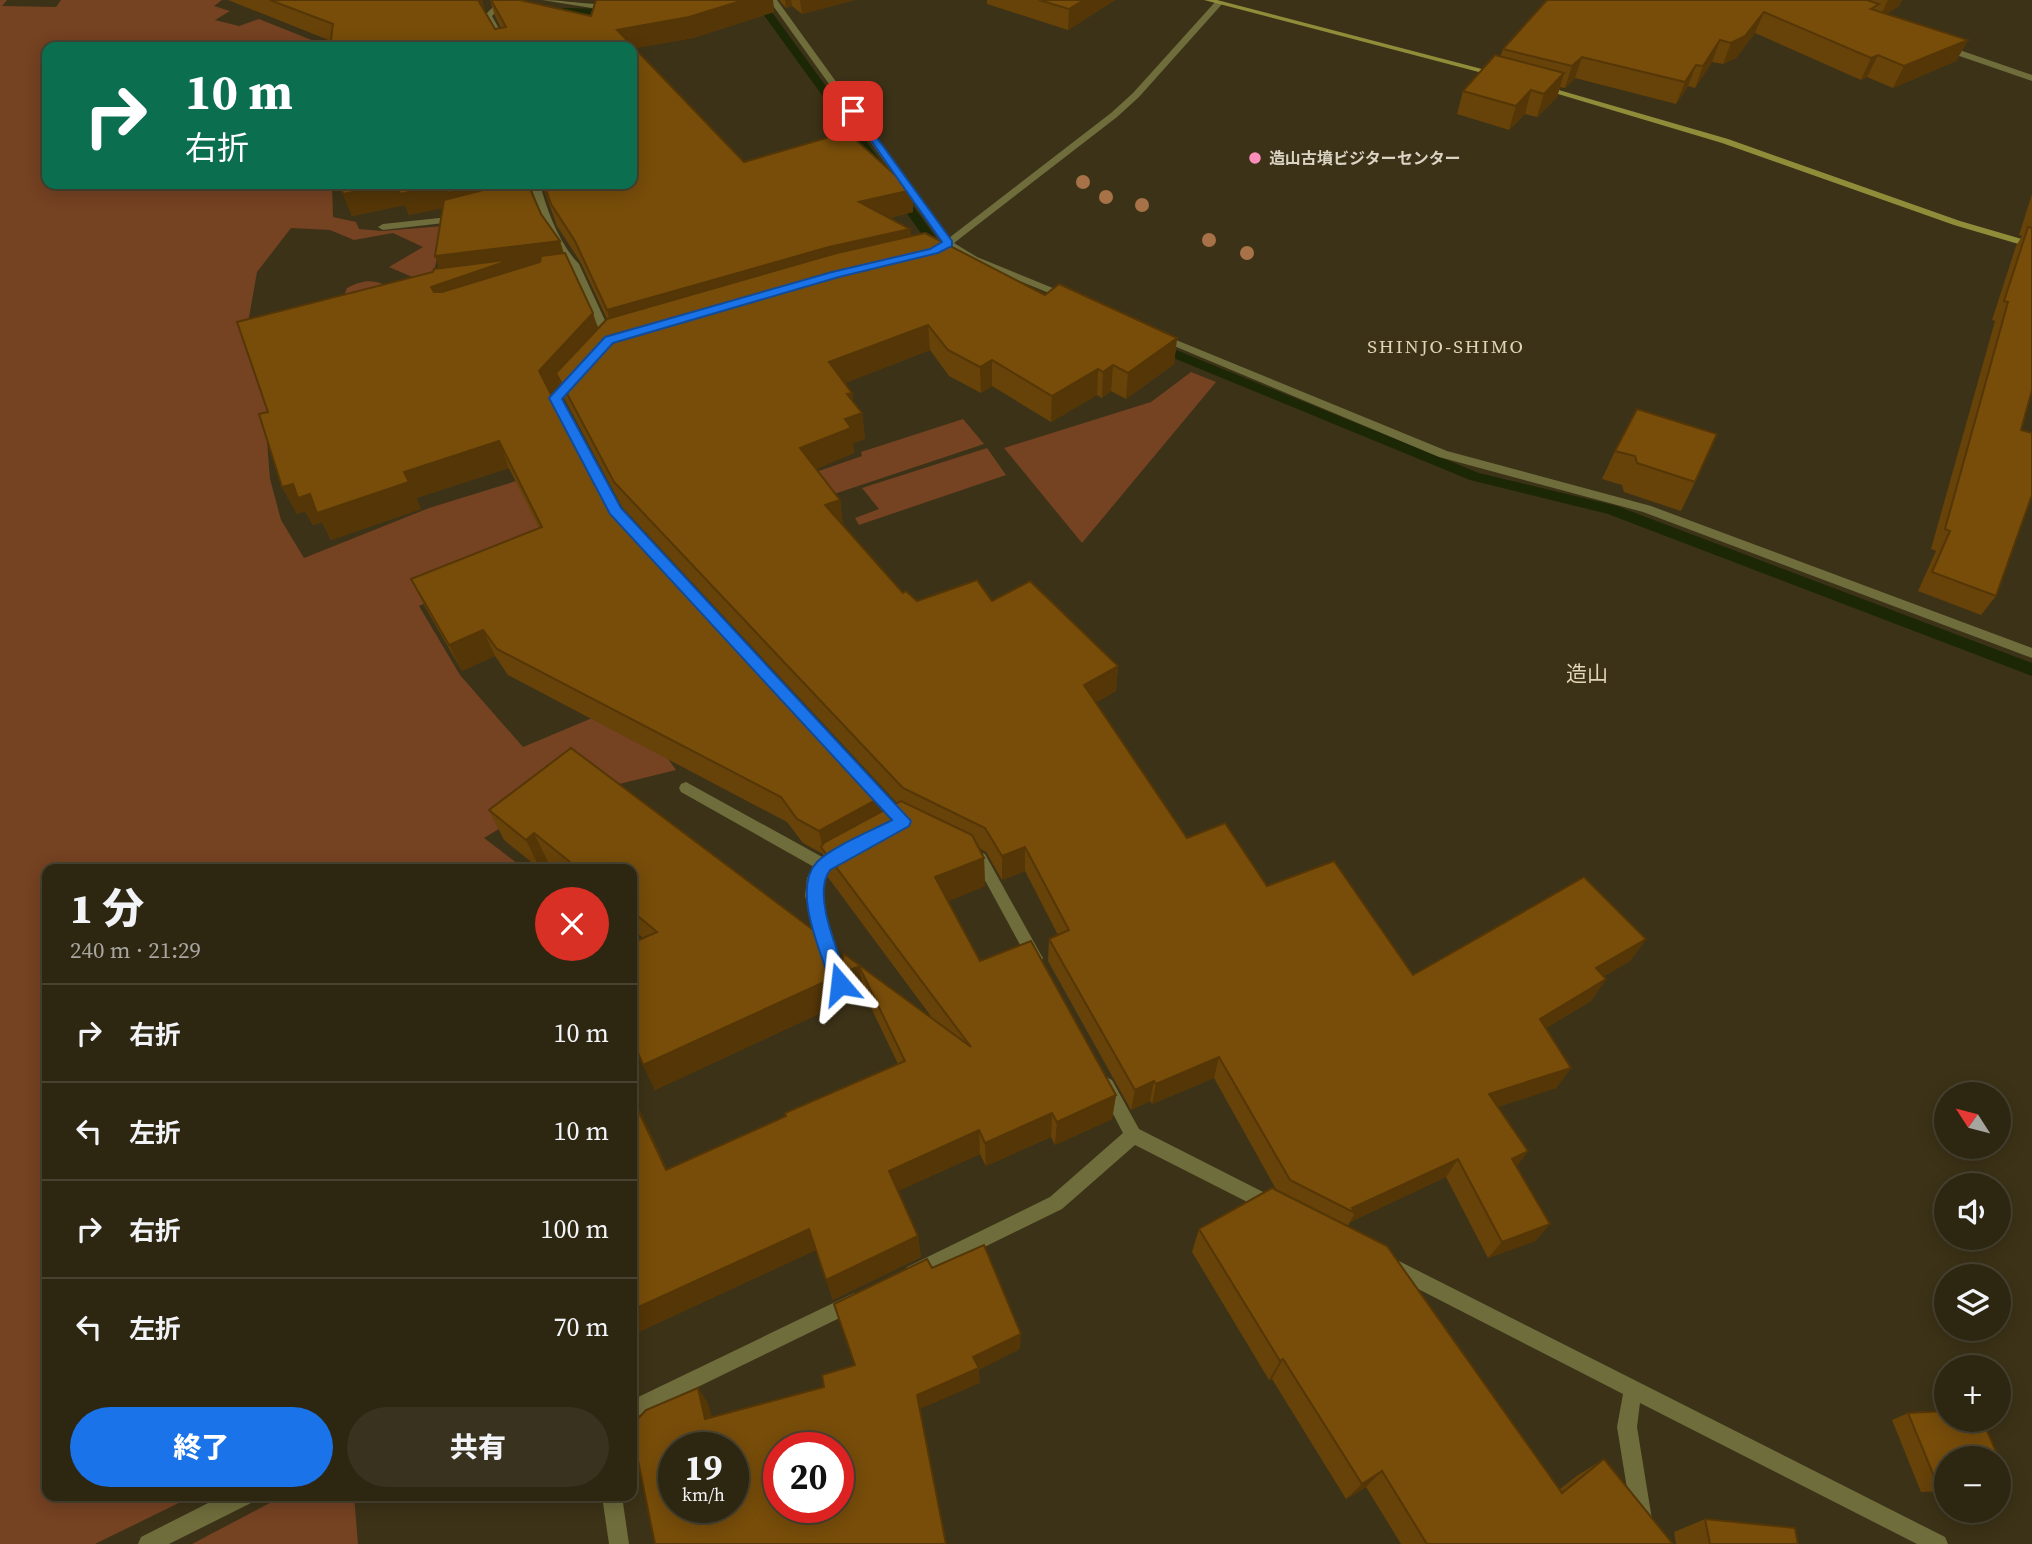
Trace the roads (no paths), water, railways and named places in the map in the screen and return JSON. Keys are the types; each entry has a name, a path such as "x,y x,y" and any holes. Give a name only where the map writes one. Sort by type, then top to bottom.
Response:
{"street":[{"path":"546,0 598,7 632,0"},
{"path":"773,0 941,247 1075,301"},
{"path":"1208,0 1509,77"},
{"path":"502,2 488,16 502,42"},
{"path":"921,254 941,247 1129,102 1219,3"},
{"path":"1936,45 2032,78"},
{"path":"1535,84 1726,141 1957,223 2032,245"},
{"path":"536,189 566,258 574,264 610,342"},
{"path":"526,202 539,199"},
{"path":"383,228 464,217"},
{"path":"565,276 578,273"},
{"path":"1152,332 1443,454 1647,509 2032,653"},
{"path":"582,369 555,398 615,511 625,521"},
{"path":"686,788 824,865"},
{"path":"840,984 813,896 814,878 824,865 858,846"},
{"path":"958,848 979,858 1040,967"},
{"path":"1100,1075 1133,1135 1292,1216"},
{"path":"894,1282 1056,1203 1133,1135"},
{"path":"1377,1259 1938,1544"},
{"path":"637,1408 869,1294"},
{"path":"1633,1389 1627,1427 1646,1544"},
{"path":"148,1544 234,1501"},
{"path":"613,1501 620,1544"}],"waterway":[{"path":"563,11 588,14 611,12 658,0"},
{"path":"758,0 881,169"},
{"path":"899,194 942,254"},
{"path":"1154,345 1475,477 1612,510 2032,670"}],"place":[{"name":"造山古墳ビジターセンター","path":"1255,158"}],"district":[{"name":"SHINJO-SHIMO","path":"1446,346"},
{"name":"造山","path":"1587,674"}]}
